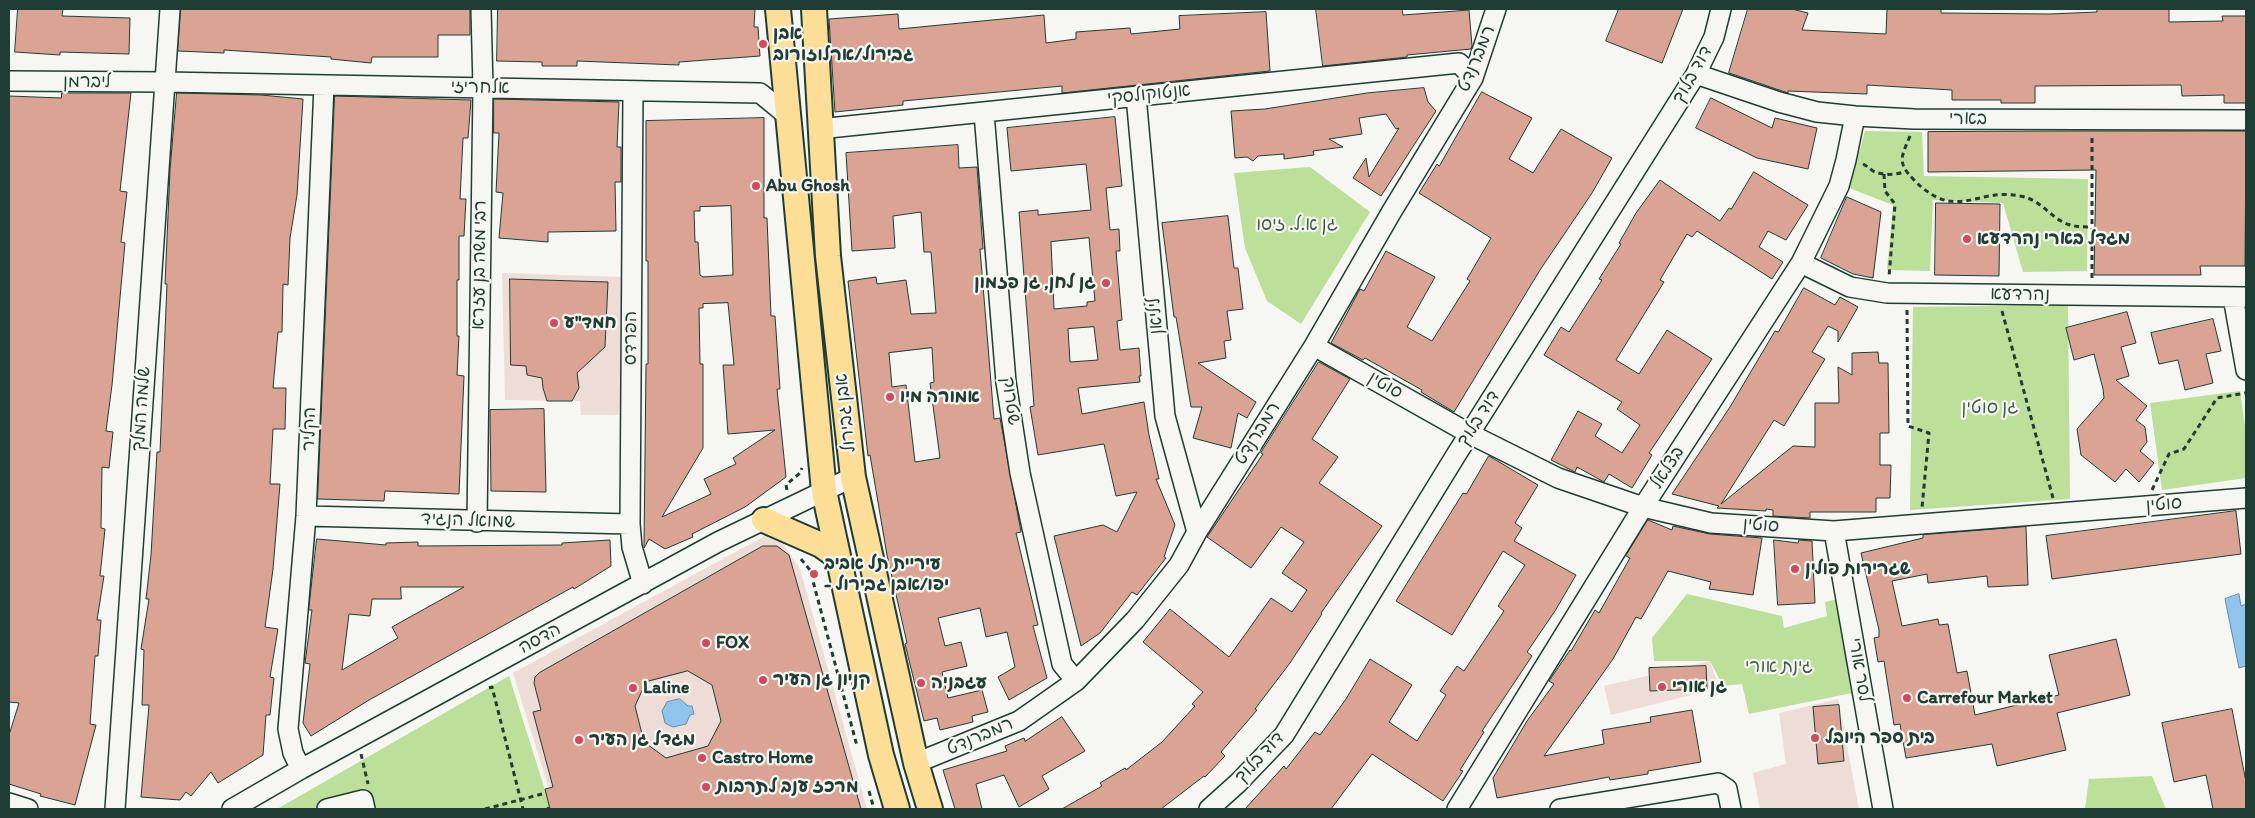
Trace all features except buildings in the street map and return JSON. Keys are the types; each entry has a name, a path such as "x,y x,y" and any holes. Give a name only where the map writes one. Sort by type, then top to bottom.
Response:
{"main road":[{"name":"אבן גבירול","path":"778,9 824,491 881,755 898,809"},
{"name":"אבן גבירול","path":"814,9 828,256 853,477 916,763 930,809"},
{"path":"764,520 821,545 838,557"}],"street":[{"name":"שלמה המלך","path":"115,809 170,9"},
{"name":"רבי משה בן עזרא","path":"477,522 483,88 481,9"},
{"name":"רמברנדט","path":"916,763 1018,721 1076,681 1135,620 1179,565 1197,532 1314,346 1392,211 1473,78 1496,9"},
{"name":"דוד בלוך","path":"1209,809 1238,783 1284,735 1696,74 1714,38 1721,9"},
{"name":"אנטוקולסקי","path":"820,129 1459,63 1473,78"},
{"name":"בארי","path":"1696,74 1779,102 1817,112 1855,116 1914,119 2246,120"},
{"name":"ליברמן","path":"9,81 164,82"},
{"name":"אלחריזי","path":"164,82 760,93 788,116"},
{"name":"הקליר","path":"300,770 293,753 288,729 306,516 324,85"},
{"name":"הפרדס","path":"632,91 630,524 632,547 643,584"},
{"name":"ליליאן","path":"1136,96 1165,416 1197,532"},
{"name":"שטרוק","path":"984,113 1006,382 1020,473 1062,664 1076,681"},
{"name":"בצלאל","path":"1457,809 1643,507 1801,263 1839,186 1855,116"},
{"name":"נהרדעא","path":"1801,263 1850,287 1907,294 2240,297"},
{"path":"2240,297 2246,370"},
{"name":"סוטין","path":"1314,346 1470,434 1558,478 1643,507 1711,523 1834,531 2246,498"},
{"name":"הדסה","path":"232,809 718,542 853,477"},
{"name":"שמואל הנגיד","path":"306,516 477,522 630,524"},
{"name":"לסר אורי","path":"1834,531 1883,809"},
{"path":"1560,809 1718,783 1727,789 1731,809"},
{"path":"327,809 363,800 365,809"},
{"path":"9,803 28,809"}],"path":[{"path":"1914,119 1910,134 1902,151 1906,171 1930,194 1950,202 1966,202 1991,195 2021,196 2037,202 2064,222 2074,226 2092,228"},
{"path":"2092,119 2092,296"},
{"path":"1866,165 1873,171 1884,174 1906,171"},
{"path":"1884,174 1885,191 1895,204 1889,273"},
{"path":"1907,294 1908,426 1929,433 1921,524"},
{"path":"1997,295 2058,513"},
{"path":"2144,506 2169,454 2184,449 2217,398 2246,393"},
{"path":"810,570 858,748"},
{"path":"482,690 492,687 523,809"},
{"path":"357,739 369,789"},
{"path":"868,786 874,809"},
{"path":"485,809 497,808 546,793"}],"shaded area":[{"path":"502,273 623,277 619,415 581,415 580,401 505,400"},
{"name":"קניון גן העיר","path":"765,536 783,544 800,569 867,809 555,809 513,673"},
{"name":"גן אורי","path":"1710,661 1719,688 1611,715 1604,686"},
{"name":"בית ספר היובל","path":"1838,699 1859,809 1760,809 1753,773 1786,764 1779,713"}],"green space":[{"path":"1865,131 1922,132 1924,176 2088,179 2087,271 2023,272 2003,203 1933,200 1930,271 1887,270 1893,205 1849,188"},
{"name":"גן א.ל. זיסו","path":"1310,167 1370,212 1301,324 1267,301 1245,248 1234,173"},
{"name":"גן סוטין","path":"2068,305 2070,499 1910,510 1913,307"},
{"path":"2240,391 2246,433 2246,478 2162,490 2150,403"},
{"name":"גינת אורי","path":"1687,594 1782,616 1784,628 1827,616 1825,602 1842,598 1857,692 1749,714 1742,684 1723,686 1710,661 1654,661 1652,638"},
{"path":"509,676 551,809 277,809"},
{"path":"2152,776 2166,809 2085,809 2089,779"}],"water":[{"path":"2239,594 2241,606 2246,604 2246,666 2239,668 2225,599"},
{"path":"680,699 688,706 692,706 694,714 690,715 686,724 673,727 665,723 662,711 667,702"}],"place":[{"name":"אבן גבירול/ארלוזורוב","path":"763,44"},
{"name":"Abu Ghosh","path":"756,186"},
{"name":"מגדל בארי נהרדעא","path":"1967,239"},
{"name":"גן לחן, גן פזמון","path":"1106,283"},
{"name":"חמד\"ע","path":"554,323"},
{"name":"אמורה מיו","path":"890,397"},
{"name":"שגרירות פולין","path":"1795,569"},
{"name":"עיריית תל אביב - יפו/אבן גבירול","path":"814,574"},
{"name":"FOX","path":"706,643"},
{"name":"קניון גן העיר","path":"763,680"},
{"name":"עגבניה","path":"921,683"},
{"name":"גן אורי","path":"1662,687"},
{"name":"Laline","path":"633,688"},
{"name":"Carrefour Market","path":"1907,698"},
{"name":"בית ספר היובל","path":"1815,738"},
{"name":"מגדל גן העיר","path":"579,740"},
{"name":"Castro Home","path":"702,758"},
{"name":"מרכז ענב לתרבות","path":"706,787"}]}
